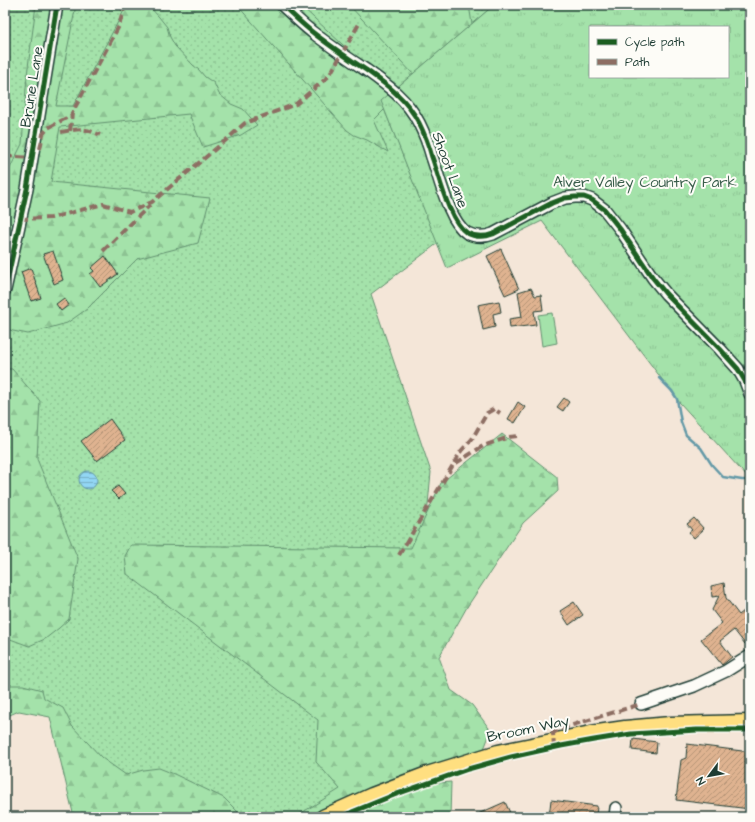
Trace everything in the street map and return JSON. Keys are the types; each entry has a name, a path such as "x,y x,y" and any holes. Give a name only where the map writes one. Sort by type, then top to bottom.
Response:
{"main road":[{"name":"Broom Way","path":"323,817 372,795 420,777 498,752 591,733 626,728 670,724 750,722"}],"street":[{"name":"Brune Lane","path":"5,290 27,189 57,5"},
{"name":"Shoot Lane","path":"282,5 316,34 389,87 401,97 410,108 420,124 432,155 446,203 452,215 466,232 481,237 488,236 552,203 565,198 584,197 592,200 605,210 620,228 653,278 666,294 738,369 746,382 750,394"},
{"path":"641,704 694,686 726,671 750,656"}],"green space":[{"path":"5,5 494,5 381,101 438,243 371,294 431,472 406,745 302,817 78,817 55,714 5,709"},
{"path":"36,5 76,5 56,106 73,106 127,5 148,5 167,27 175,46 205,77 214,83 219,94 231,104 243,109 257,125 241,135 203,147 189,114 60,127 51,182 210,198 198,243 137,259 87,309 67,323 28,334 5,328 5,178 22,144 27,75"},
{"path":"237,5 300,5 398,96 374,120 388,152 347,130"},
{"path":"349,5 469,5 472,24 413,74"},
{"name":"Alver Valley Country Park","path":"494,5 750,5 750,480 680,403 542,221 447,268 381,101"},
{"path":"552,313 557,343 542,346 538,315"},
{"path":"5,369 12,369 40,401 37,459 78,559 69,619 45,639 29,646 5,637"},
{"path":"502,434 557,477 558,491 523,523 467,607 439,657 451,690 472,705 491,731 482,754 319,817 295,817 340,789 316,762 318,720 127,574 125,556 131,545 411,548 441,483"},
{"path":"5,685 23,685 42,690 44,698 63,708 72,726 102,758 126,775 143,770 159,768 224,798 242,816 245,817 74,817 50,717 19,711 5,717"},
{"path":"451,782 450,817 353,817 372,806 428,784"}],"water":[{"path":"88,471 94,474 97,480 94,486 88,489 82,486 79,480 82,474"}],"building":[{"path":"501,249 519,289 505,295 487,256"},
{"path":"53,251 63,280 54,284 43,254"},
{"path":"105,256 118,274 100,287 90,274 94,271 91,268"},
{"path":"31,268 41,298 31,301 21,272"},
{"path":"531,288 535,296 541,295 543,310 534,311 536,325 510,328 509,319 522,317 518,292"},
{"path":"64,298 69,305 61,311 56,304"},
{"path":"499,301 501,312 493,314 495,327 483,330 478,305"},
{"path":"564,398 569,402 563,411 557,407"},
{"path":"518,402 525,407 515,423 508,419"},
{"path":"110,419 125,440 97,461 81,441"},
{"path":"118,486 125,494 119,499 111,491"},
{"path":"694,518 704,529 694,538 689,532 692,530 687,524"},
{"path":"724,583 726,598 739,615 750,606 750,623 747,626 750,630 750,639 745,644 734,630 720,641 732,657 722,665 701,639 722,623 712,610 719,596 712,597 711,586"},
{"path":"574,602 583,615 569,625 560,611"},
{"path":"633,739 657,742 656,753 632,750"},
{"path":"687,744 750,752 750,809 676,800 681,760 686,758"},
{"path":"551,800 597,806 596,817 549,817"},
{"path":"505,802 512,817 471,817"}],"waterway":[{"path":"659,378 672,391 677,399 681,422 686,435 701,448 712,465 723,477 750,480"}],"marked path":[{"path":"70,131 72,113 119,26 125,5"},
{"path":"20,219 51,218 103,204 130,212 152,202 245,123 296,104 329,76 359,24"},
{"path":"40,149 43,134 48,128 72,115"},
{"path":"61,132 81,129 100,135"},
{"path":"5,156 32,158"},
{"path":"103,251 150,205"},
{"path":"454,463 461,451 472,439 487,413 494,409 500,413"},
{"path":"399,555 453,465 483,446 509,437 518,436"},
{"path":"554,748 553,733 563,728 641,704"}],"cycle path":[{"path":"5,290 27,189 57,5"},
{"path":"282,5 316,35 389,87 409,107 425,135 445,198 450,209 455,219 467,233 480,236 493,234 552,203 565,198 584,197 592,200 605,210 620,229 653,278 666,294 738,369 750,394"},
{"path":"344,817 352,812 394,795 468,769 511,757 561,746 631,734 697,730 750,730"}]}
